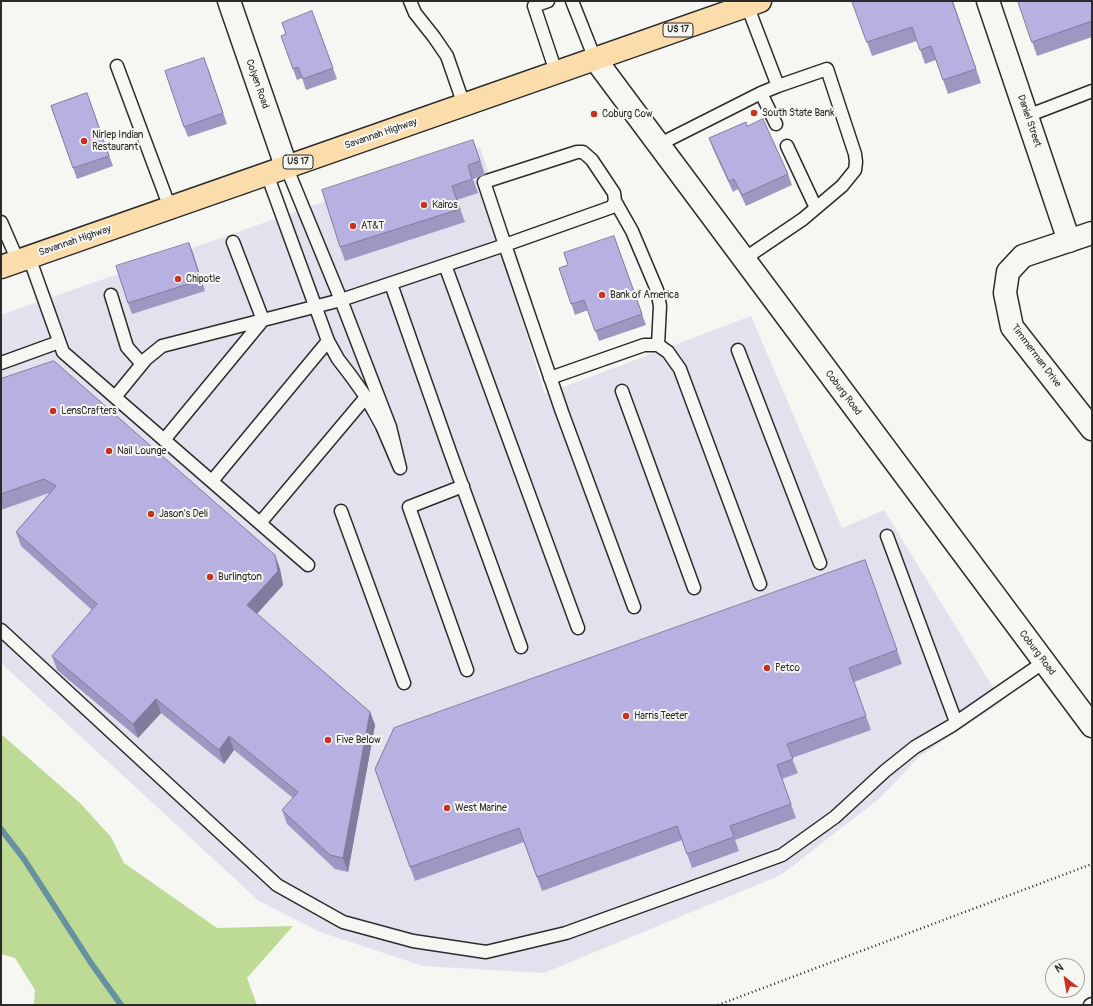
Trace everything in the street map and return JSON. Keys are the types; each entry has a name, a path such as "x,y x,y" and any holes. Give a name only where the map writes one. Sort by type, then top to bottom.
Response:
{"highway":[{"name":"Savannah Highway","path":"16,262 754,3"}],"street":[{"name":"Colyen Road","path":"229,1 277,170"},
{"name":"Daniel Street","path":"988,1 1069,241"},
{"name":"Coburg Road","path":"595,59 1092,726"},
{"name":"Timmerman Drive","path":"1092,233 1023,256 1008,272 1005,293 1012,327 1092,430"}],"lane":[{"path":"410,1 415,13 447,56 464,105"},
{"path":"572,1 595,59"},
{"path":"543,2 534,6 556,72"},
{"path":"754,3 778,86"},
{"path":"117,66 170,208"},
{"path":"658,145 761,93 827,69 855,154 855,170 842,186 803,219 744,259"},
{"path":"1027,116 1092,91"},
{"path":"761,93 776,124"},
{"path":"787,146 816,208"},
{"path":"634,607 564,419 484,182 577,152 583,152 592,160 614,193 615,201 632,230 657,290 660,306 658,345"},
{"path":"277,170 341,300 390,427 400,468 382,426 366,397 338,359 328,341 316,307 277,170"},
{"path":"115,397 146,359 162,346 316,307 392,284 612,206 615,201"},
{"path":"1,222 16,262 63,352 308,565"},
{"path":"233,242 263,320"},
{"path":"445,266 578,628"},
{"path":"392,284 463,486 522,647"},
{"path":"110,295 127,347 142,364"},
{"path":"164,440 263,320"},
{"path":"212,481 328,341"},
{"path":"1,363 59,342"},
{"path":"550,378 644,345 658,345 668,352 680,369 760,584"},
{"path":"738,350 820,563"},
{"path":"622,391 694,588"},
{"path":"260,523 366,397"},
{"path":"463,486 410,506 467,670"},
{"path":"341,511 404,683"},
{"path":"887,536 956,722"},
{"path":"1,630 277,886 343,922 413,941 486,952 566,933 782,855 835,817 885,771 915,747 956,722 1044,662"}],"path":[{"path":"718,1005 1092,864"}],"shaded area":[{"path":"480,147 490,177 479,182 545,394 751,316 842,528 884,510 1002,702 919,757 880,798 781,875 544,973 423,966 320,932 259,901 1,663 1,315"}],"green space":[{"path":"1,734 80,803 111,837 124,863 217,928 293,926 247,978 257,1005 34,1005 35,990 15,958 1,954"}],"building":[{"path":"852,1 952,1 976,69 943,80 931,46 920,50 912,27 867,42"},
{"path":"1018,1 1092,1 1092,21 1032,42"},
{"path":"312,11 333,68 303,79 298,67 293,69 281,36 286,34 282,23"},
{"path":"204,58 223,113 184,127 165,71"},
{"name":"Nirlep Indian Restaurant","path":"87,93 109,156 73,168 51,106"},
{"path":"763,119 788,174 742,195 734,179 729,181 709,138 746,122 747,126"},
{"path":"473,140 480,161 468,165 472,179 452,186 460,209 340,247 322,190"},
{"name":"Bank of America","path":"614,236 642,314 595,331 584,300 571,304 559,268 568,265 564,253"},
{"path":"189,243 201,280 128,303 116,266"},
{"path":"54,361 275,555 278,571 247,605 370,712 343,858 330,855 282,810 298,792 229,736 219,750 156,699 133,724 52,656 97,604 16,532 56,486 44,479 1,494 1,379"},
{"path":"865,560 897,650 849,668 866,716 787,744 793,759 777,765 791,804 730,826 734,837 687,854 677,826 537,877 519,828 410,867 375,769 394,728"}],"waterway":[{"path":"1,829 24,859 91,963 121,1005"}],"place":[{"name":"South State Bank","path":"754,113"},
{"name":"Coburg Cow","path":"594,114"},
{"name":"Nirlep Indian Restaurant","path":"84,141"},
{"name":"Kairos","path":"424,205"},
{"name":"AT&T","path":"353,226"},
{"name":"Chipotle","path":"178,279"},
{"name":"Bank of America","path":"602,295"},
{"name":"LensCrafters","path":"53,411"},
{"name":"Nail Lounge","path":"109,451"},
{"name":"Jason's Deli","path":"151,514"},
{"name":"Burlington","path":"210,577"},
{"name":"Petco","path":"767,668"},
{"name":"Harris Teeter","path":"626,716"},
{"name":"Five Below","path":"328,740"},
{"name":"West Marine","path":"447,808"}]}
